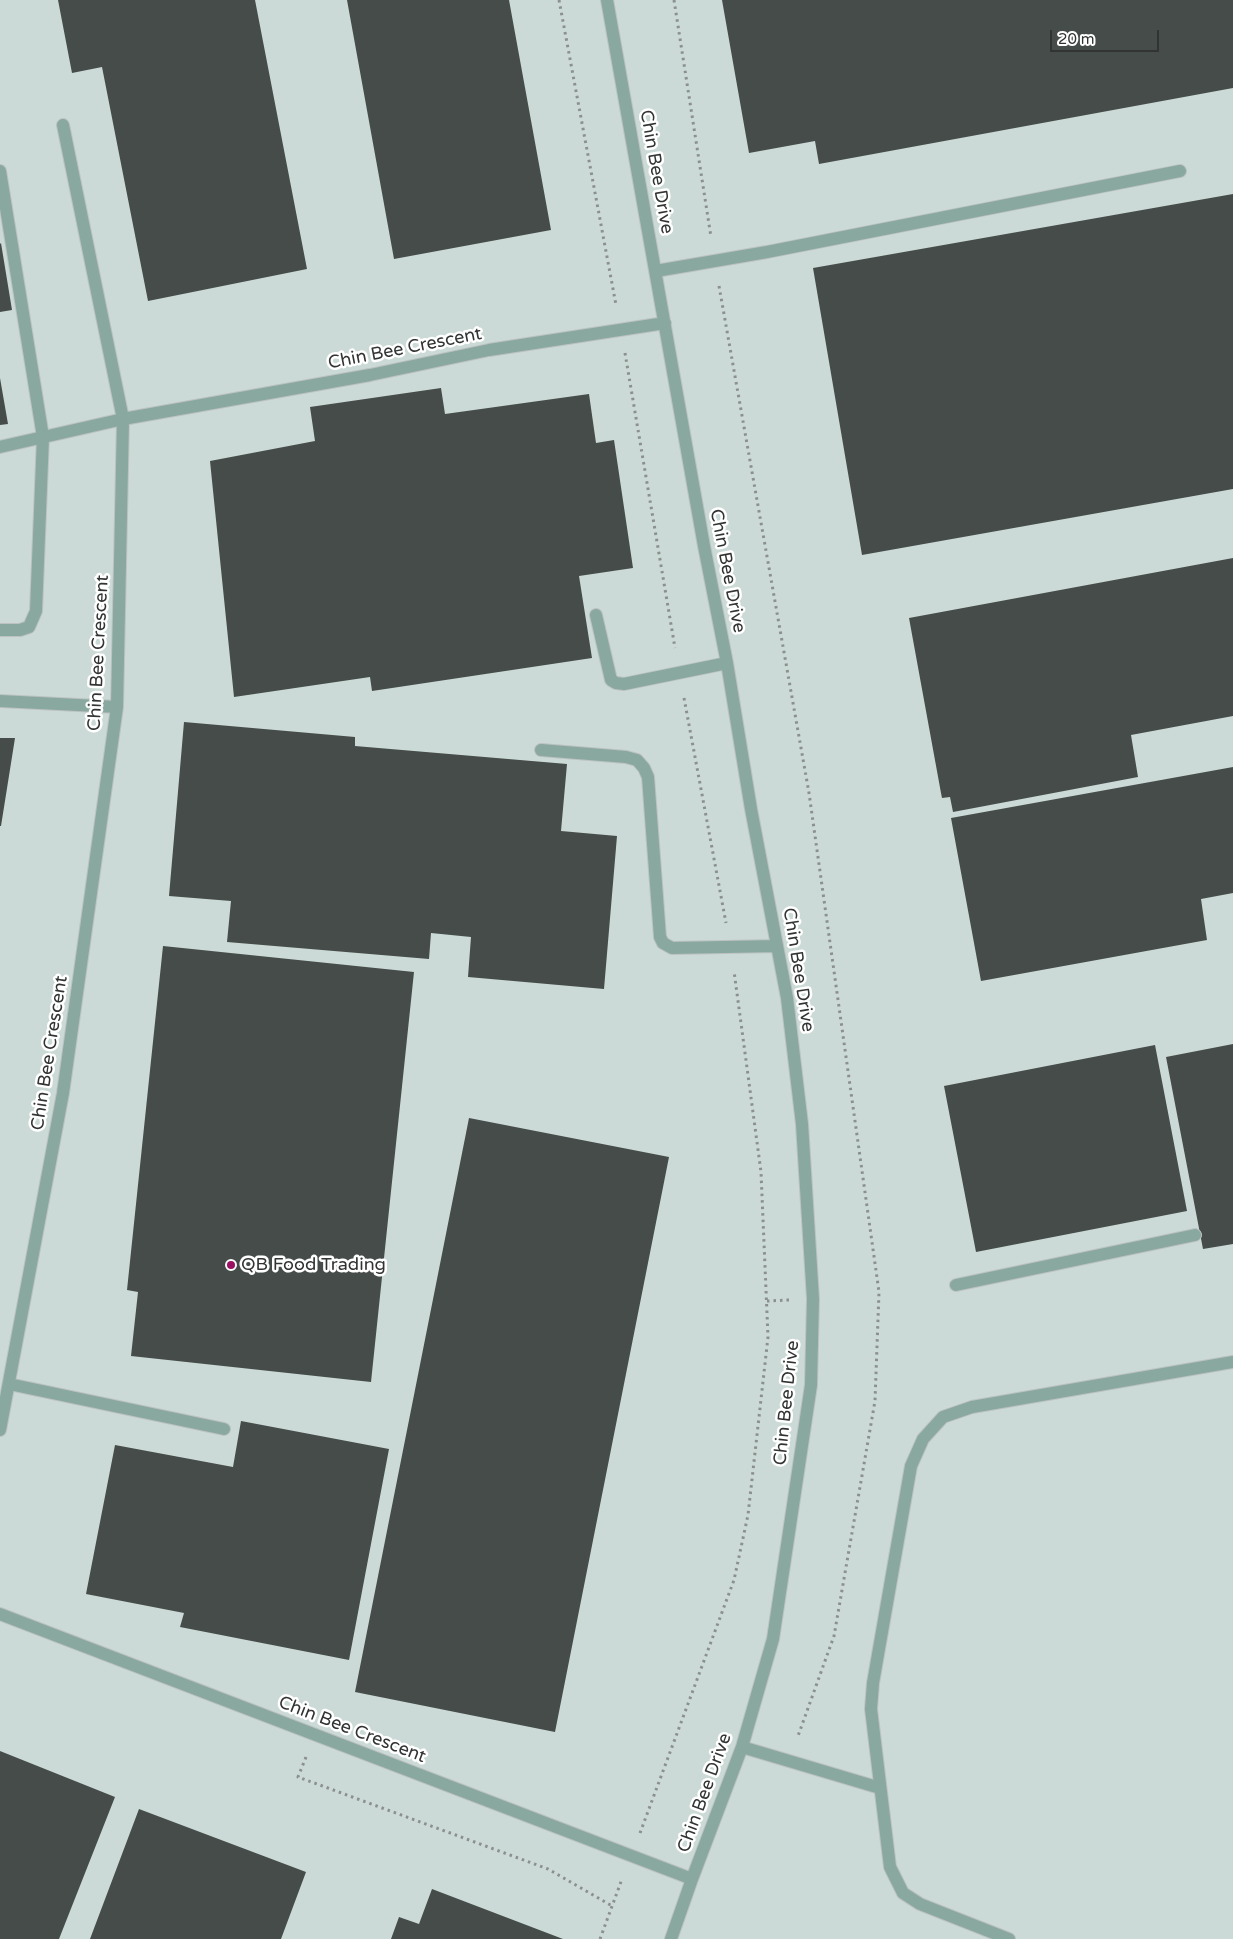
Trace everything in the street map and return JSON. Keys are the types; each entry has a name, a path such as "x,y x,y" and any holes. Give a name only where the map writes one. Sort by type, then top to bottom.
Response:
{"street":[{"name":"Chin Bee Drive","path":"607,0 786,998 802,1124 813,1300 811,1385 773,1639 742,1747 671,1939"},
{"path":"0,446 123,419 63,125"},
{"path":"656,271 1180,170"},
{"path":"0,171 43,437 36,611 29,627 20,630 0,630"},
{"name":"Chin Bee Crescent","path":"0,1430 63,1093 117,707 123,419 370,375 489,350 665,323"},
{"path":"596,615 611,680 616,684 727,663"},
{"path":"0,701 117,707"},
{"path":"541,750 637,760 648,777 660,937 663,943 672,948 777,946"},
{"path":"956,1285 1194,1234"},
{"path":"1009,1939 920,1904 904,1893 890,1867 871,1709 872,1682 911,1466 924,1439 943,1417 972,1407 1233,1362"},
{"path":"9,1384 224,1429"},
{"name":"Chin Bee Crescent","path":"0,1614 692,1879"},
{"path":"742,1747 880,1788"}],"path":[{"path":"559,0 621,330 679,672 730,947 761,1172 768,1337 748,1515 734,1580 600,1939"},
{"path":"674,0 714,261 809,793 879,1292 875,1401 834,1636 789,1760"},
{"path":"315,1735 298,1778 548,1869 612,1906"}],"shaded area":[{"path":"0,0 1233,0 1233,1939 0,1939"}],"building":[{"path":"58,0 255,0 307,269 148,301 102,67 72,73"},
{"path":"347,0 509,0 551,230 394,259"},
{"path":"722,0 1233,0 1233,88 819,164 815,141 749,153"},
{"path":"1233,194 1233,489 862,555 813,268"},
{"path":"0,244 12,310 0,312"},
{"path":"0,378 8,424 0,425"},
{"path":"441,388 445,414 589,394 596,443 614,440 633,568 579,576 592,658 372,691 370,677 234,697 210,461 315,441 310,407"},
{"path":"1233,558 1233,716 1131,735 1138,777 953,812 950,797 942,798 909,618"},
{"path":"184,722 355,737 355,746 567,764 561,831 617,836 604,989 468,977 471,937 431,933 429,959 227,942 231,901 169,896"},
{"path":"0,738 15,738 1,826 0,826"},
{"path":"1233,767 1233,893 1201,899 1207,940 981,981 951,818"},
{"path":"163,946 414,972 371,1382 131,1356 138,1292 127,1290"},
{"path":"1233,1044 1233,1244 1203,1249 1166,1057"},
{"path":"1155,1045 1187,1211 976,1252 944,1086"},
{"path":"469,1118 669,1157 555,1732 355,1692"},
{"path":"241,1421 389,1449 349,1660 180,1627 184,1613 86,1594 115,1445 233,1467"},
{"path":"0,1751 115,1797 59,1939 0,1939"},
{"path":"139,1809 306,1872 281,1939 90,1939"},
{"path":"432,1889 563,1939 391,1939 399,1917 419,1924"}],"place":[{"name":"QB Food Trading","path":"231,1265"}]}
